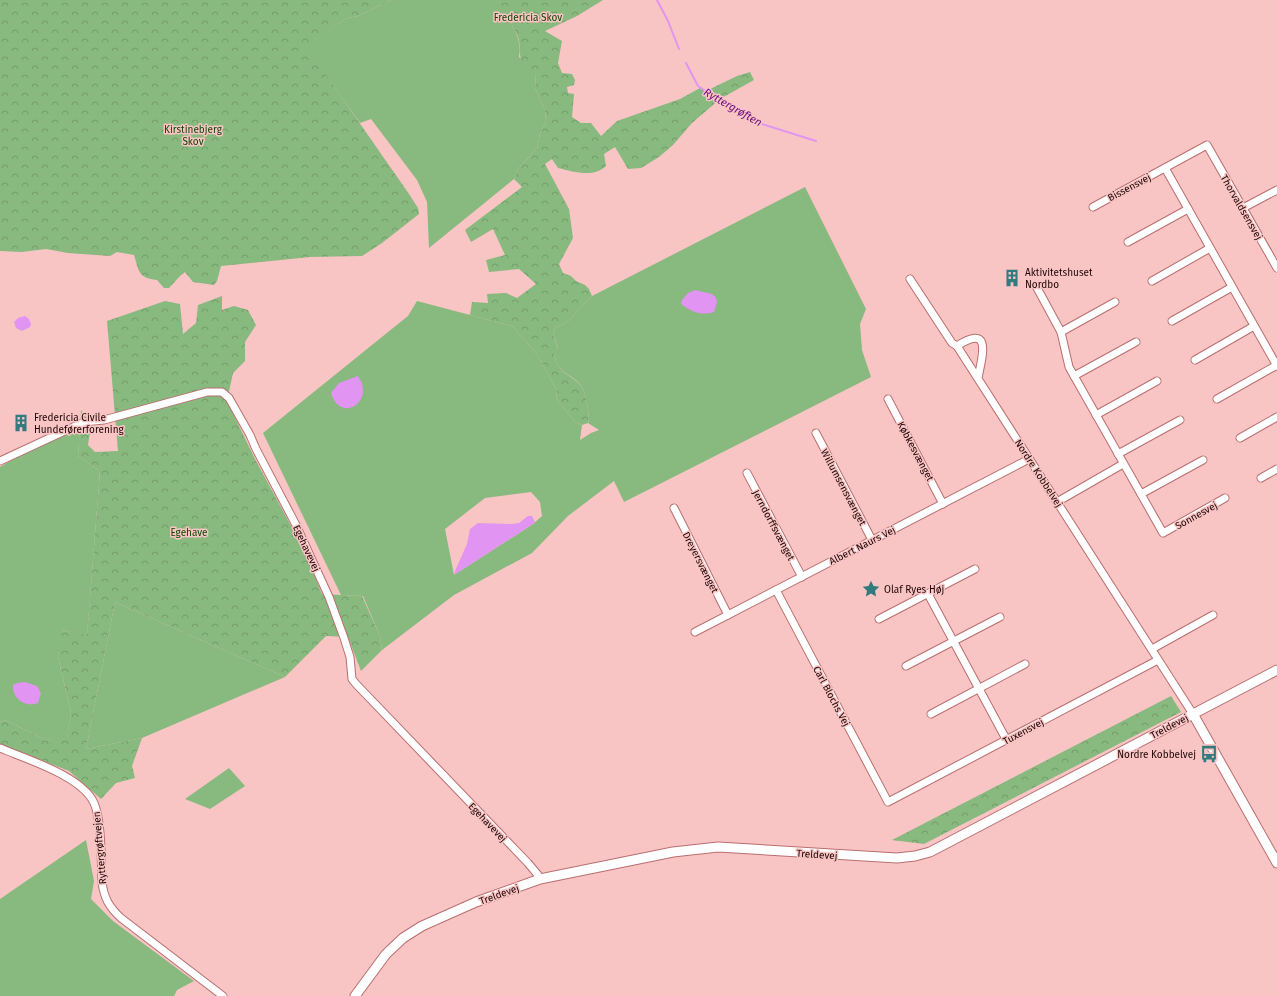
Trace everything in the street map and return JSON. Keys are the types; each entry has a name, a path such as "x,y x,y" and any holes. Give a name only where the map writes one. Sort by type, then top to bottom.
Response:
{"street":[{"name":"Bissensvej","path":"1093,207 1207,145"},
{"name":"Thorvaldsensvej","path":"1207,145 1277,268"},
{"path":"1165,168 1277,366 1217,400"},
{"path":"1243,208 1277,190"},
{"path":"1128,242 1188,209"},
{"path":"1152,281 1210,248"},
{"name":"Nordre Kobbelvej","path":"910,279 952,343 957,346 978,378 1152,650 1192,714 1277,864"},
{"name":"Sonnesvej","path":"1036,286 1061,332 1069,367 1164,532 1225,498"},
{"path":"1172,321 1232,287"},
{"path":"1103,299 1107,306"},
{"path":"1061,332 1115,302"},
{"path":"1195,360 1254,326"},
{"path":"957,346 972,338 978,338 982,344 984,348 978,378"},
{"path":"1074,376 1136,342"},
{"path":"1096,416 1157,381"},
{"name":"Egehavevej","path":"0,461 84,422 104,420 207,392 222,392 229,398 250,435 316,565 350,657 352,679 528,863 540,879"},
{"name":"Købkesvænget","path":"888,399 943,504"},
{"path":"1240,438 1277,417"},
{"path":"1118,454 1180,420"},
{"name":"Willumsensvænget","path":"816,433 872,540"},
{"name":"Albert Naurs Vej","path":"695,632 1030,459"},
{"path":"1141,494 1203,460"},
{"path":"1057,502 1124,464"},
{"path":"1264,473 1277,468"},
{"name":"Jerndorffsvænget","path":"747,473 802,577"},
{"name":"Dreyersvænget","path":"674,508 728,615"},
{"path":"879,619 975,569"},
{"name":"Carl Blochs Vej","path":"776,590 888,802"},
{"path":"928,594 1006,739"},
{"path":"1152,650 1213,615"},
{"path":"906,666 1000,617"},
{"name":"Tuxensvej","path":"888,802 1158,660"},
{"path":"931,714 1025,664"},
{"name":"Treldevej","path":"355,996 386,954 403,938 422,926 476,902 540,879 673,852 718,847 882,858 904,858 930,852 1277,670"},
{"name":"Ryttergrøftvejen","path":"0,748 60,773 85,790 94,802 98,816 102,882 107,902 121,918 222,996"}],"green space":[{"name":"Kirstinebjerg Skov","path":"0,0 391,0 358,16 347,18 306,46 409,194 418,208 419,214 382,243 362,256 310,257 221,266 217,281 214,285 193,282 185,272 169,288 164,288 157,280 146,278 140,273 134,255 117,252 110,256 68,253 46,249 22,252 0,251"},
{"path":"391,0 499,0 501,7 513,26 519,41 519,57 535,71 535,88 545,110 546,122 540,134 537,148 518,169 514,179 429,248 427,202 417,180 371,119 360,123 305,46 347,18 358,16"},
{"name":"Fredericia Skov","path":"499,0 603,0 577,16 545,31 562,41 558,63 562,73 572,74 575,80 574,85 567,87 568,93 574,94 572,117 581,123 591,123 601,136 617,121 680,99 700,88 706,91 737,76 750,72 754,80 720,99 692,123 673,145 659,157 641,168 628,169 615,147 604,154 606,166 596,172 584,173 558,168 552,159 545,164 569,209 573,238 559,264 563,273 585,285 589,289 592,296 567,322 555,328 553,334 559,352 554,354 556,362 563,371 575,380 583,389 589,418 588,423 582,425 575,422 556,398 557,391 537,354 512,326 470,315 472,302 488,303 487,294 506,293 517,298 536,284 519,269 489,272 486,260 505,255 493,229 471,242 465,230 522,187 514,179 518,169 537,148 540,134 546,122 545,110 535,88 535,71 524,65 520,57 518,37 511,23 503,17"},
{"path":"805,187 866,309 860,324 862,350 871,377 624,502 614,481 568,516 532,553 454,595 382,650 380,636 363,596 341,595 263,433 408,316 417,301 512,326 537,354 557,391 556,398 575,422 582,425 580,440 599,430 588,423 588,411 583,389 575,380 559,367 556,362 554,354 558,348 553,334 555,328 567,322 592,296","holes":["531,492 540,502 542,516 533,524 454,575 445,529 485,498"]},
{"name":"Egehave","path":"222,296 222,310 234,306 248,310 256,325 245,342 245,361 233,373 227,401 255,459 303,548 322,594 362,596 380,636 382,650 361,671 348,637 326,636 285,677 115,602 86,749 142,738 132,766 135,778 116,783 101,799 69,771 0,744 0,722 5,720 46,740 67,737 71,713 58,657 61,630 87,635 100,471 78,456 81,410 91,425 88,445 95,452 118,451 107,321 165,301 180,304 183,334 196,323 198,305"},
{"path":"80,429 78,456 100,471 87,636 62,630 58,657 71,713 67,738 46,740 5,720 0,722 0,467 23,453"},
{"path":"115,602 285,677 142,738 86,749"},
{"path":"1171,696 1181,712 924,844 892,840"},
{"path":"229,768 245,786 210,809 185,799"},
{"path":"86,840 94,881 91,899 113,921 194,981 177,990 174,996 0,996 0,899"}],"shaded area":[{"path":"695,290 712,294 716,298 717,302 714,312 705,314 689,309 681,304 682,300 688,293"},
{"path":"25,316 29,319 31,324 30,327 22,331 16,328 14,322 18,318"},
{"path":"358,376 362,385 363,394 360,401 355,406 348,408 342,407 335,402 331,393 339,383"},
{"path":"528,516 532,516 535,522 533,524 454,575 467,544 470,529 478,523 519,523"},
{"path":"25,682 37,686 41,693 38,703 29,704 22,702 15,695 13,685"}],"waterway":[{"name":"Ryttergrøften","path":"657,0 668,21 679,49"},
{"name":"Ryttergrøften","path":"686,63 698,86 717,99 759,123 816,141"}],"place":[{"name":"Aktivitetshuset Nordbo","path":"1012,278"},
{"name":"Fredericia Civile Hundeførerforening","path":"21,423"},
{"name":"Olaf Ryes Høj","path":"871,589"},
{"name":"Nordre Kobbelvej","path":"1209,754"}]}
